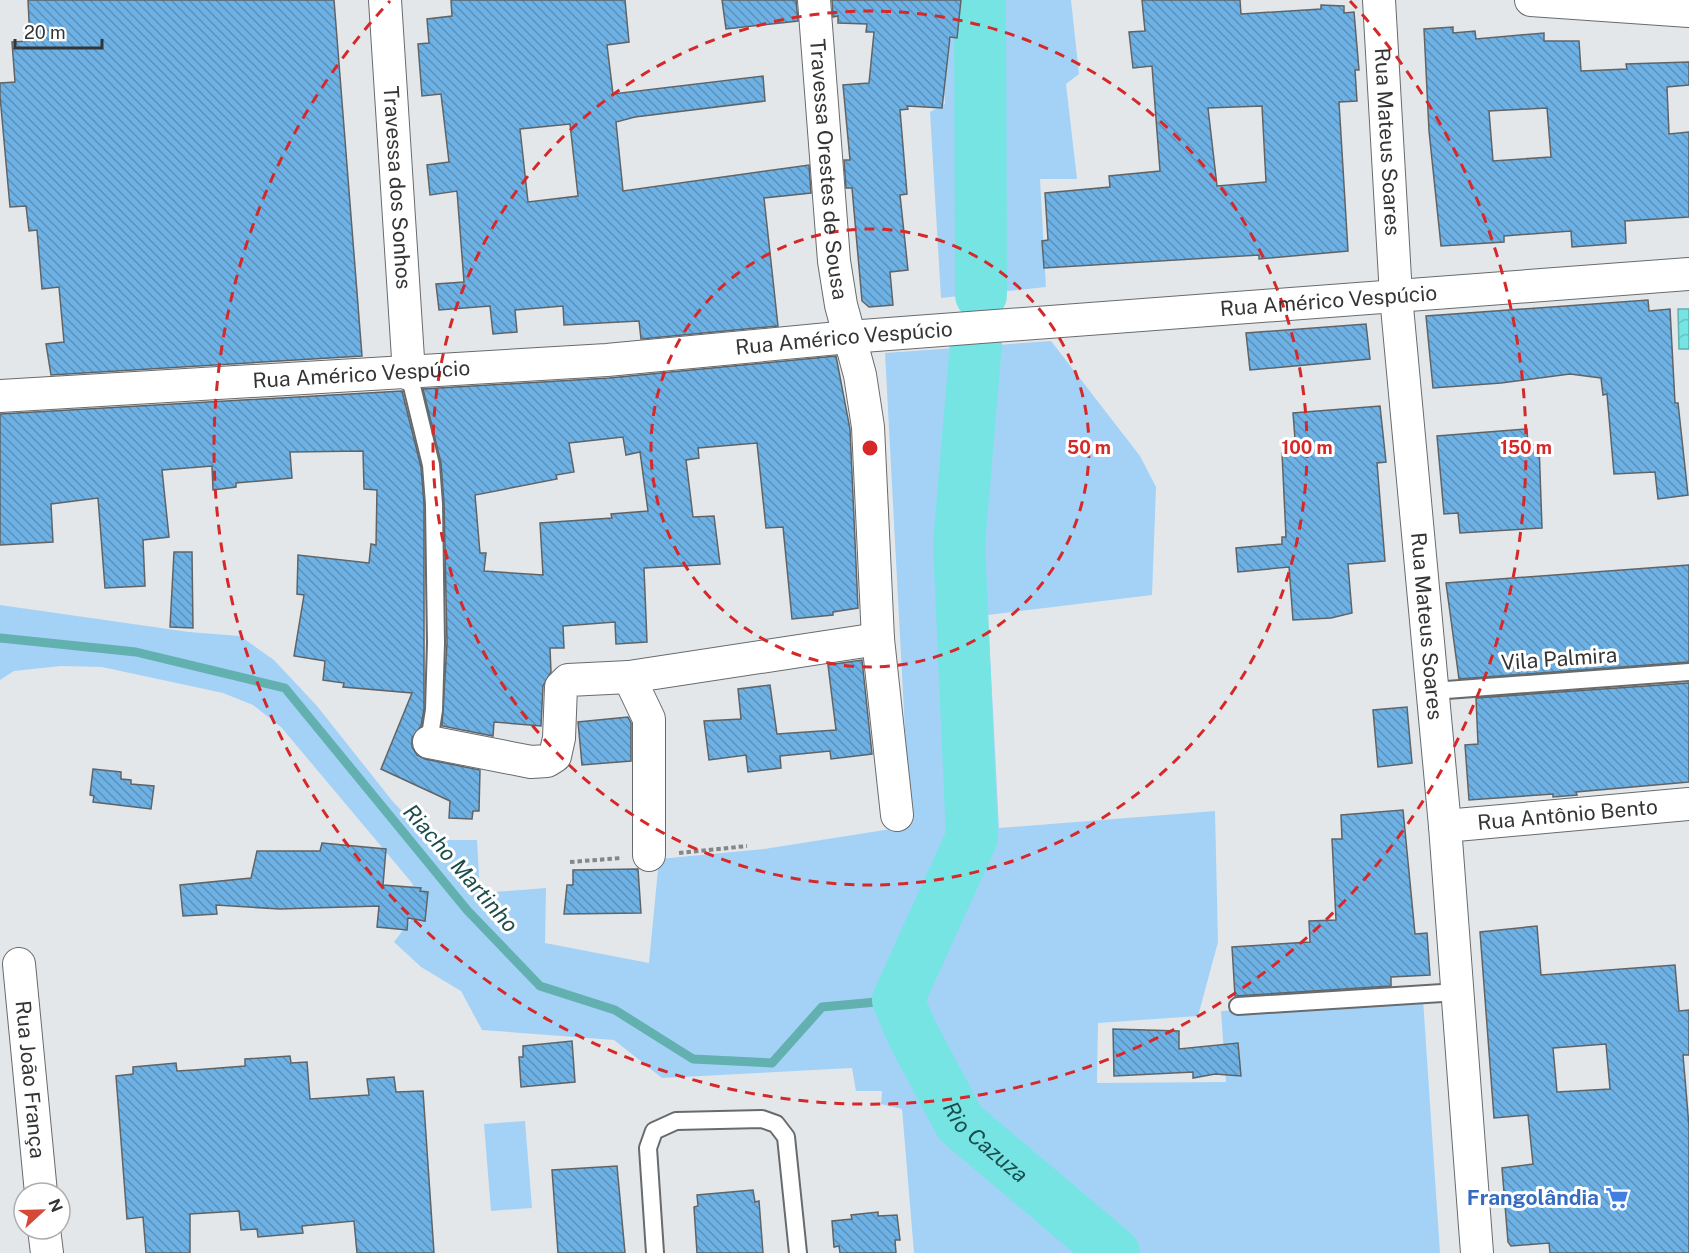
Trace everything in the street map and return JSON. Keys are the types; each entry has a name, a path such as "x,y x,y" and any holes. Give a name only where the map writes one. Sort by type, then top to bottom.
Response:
{"street":[{"name":"Travessa dos Sonhos","path":"385,0 409,374"},
{"name":"Travessa Orestes de Sousa","path":"814,0 834,261 849,337 860,375 868,427 878,639 897,815"},
{"name":"Rua Mateus Soares","path":"1378,0 1396,296 1446,826 1477,1253"},
{"path":"1531,0 1689,11"},
{"name":"Rua Américo Vespúcio","path":"0,396 409,374 607,360 849,337 1689,274"},
{"path":"429,742 531,762 547,761 555,756 561,687 573,678 629,677 878,639"},
{"path":"629,677 649,719 649,855"},
{"name":"Rua Antônio Bento","path":"1446,826 1689,804"},
{"name":"Rua João França","path":"19,964 40,1181"}],"lane":[{"path":"409,374 431,465 434,504 436,643 434,710 429,742"},
{"name":"Vila Palmira","path":"1433,691 1689,672"},
{"path":"1238,1006 1458,992"},
{"path":"655,1253 648,1148 654,1131 676,1121 762,1119 776,1124 786,1137 798,1253"}],"shaded area":[{"path":"962,0 1071,0 1079,74 1066,84 1077,179 1040,179 1046,287 941,298 930,112 945,104 941,52 959,29"},
{"path":"1051,341 1140,456 1156,487 1152,595 988,615 999,828 1215,811 1218,942 1198,1016 1098,1023 1097,1083 1226,1082 1221,1011 1423,999 1440,1253 914,1253 902,1109 881,1104 882,1091 856,1091 852,1068 662,1078 614,1040 482,1030 461,991 421,967 394,942 422,905 412,883 281,727 253,705 223,693 102,667 61,666 14,671 0,680 0,605 189,632 240,636 274,660 317,706 394,803 431,840 477,840 480,893 546,888 545,943 649,963 659,859 764,849 910,826 885,353"},
{"path":"525,1121 532,1208 491,1211 484,1124"}],"water":[{"path":"1678,309 1689,309 1689,349 1679,349"}],"building":[{"path":"28,0 334,0 362,356 51,375 46,344 64,342 59,287 42,289 37,230 29,231 26,206 10,207 0,96 0,83 15,82 12,42 30,41"},
{"path":"451,0 625,0 629,42 607,45 613,94 763,76 765,101 635,117 616,122 623,191 809,165 811,193 764,198 778,326 641,339 639,321 564,325 563,306 515,310 517,332 493,334 490,306 439,310 436,284 464,282 457,191 430,195 427,165 449,162 441,94 422,96 418,44 429,43 427,19 452,16","holes":["570,124 578,196 528,202 520,129"]},
{"path":"722,0 796,0 798,21 726,29"},
{"path":"832,0 961,0 957,38 950,37 942,108 907,106 908,109 900,110 907,194 900,195 908,270 890,272 893,305 869,307 862,301 852,188 846,188 844,160 850,160 843,85 869,83 874,32 866,32 867,24 838,23 838,16 833,17"},
{"path":"1142,0 1240,0 1241,14 1321,9 1321,5 1344,6 1344,13 1354,12 1359,70 1355,70 1357,101 1339,102 1348,251 1259,259 1259,255 1044,268 1042,241 1048,240 1045,193 1110,187 1109,176 1160,171 1152,66 1133,68 1129,32 1145,31","holes":["1262,106 1266,182 1217,186 1208,108"]},
{"path":"1453,27 1453,33 1475,31 1476,39 1544,33 1544,41 1579,41 1581,71 1627,69 1626,64 1689,62 1689,85 1667,87 1669,134 1689,132 1689,217 1625,221 1626,243 1572,247 1571,231 1504,236 1504,242 1441,246 1429,131 1424,29","holes":["1547,108 1551,157 1493,161 1489,111"]},
{"path":"1648,300 1649,311 1670,309 1675,403 1678,403 1688,495 1658,499 1655,472 1614,474 1607,394 1603,395 1601,378 1570,374 1501,383 1433,388 1426,316"},
{"path":"1366,324 1370,359 1250,370 1246,333"},
{"path":"836,356 850,429 858,608 833,612 833,615 792,619 783,527 766,528 757,443 698,448 699,458 686,460 693,517 714,516 720,564 644,568 647,642 616,644 615,622 563,626 564,648 550,648 551,672 543,686 541,726 494,722 493,736 442,726 447,643 444,503 441,463 423,389 609,378","holes":["623,437 626,455 640,452 648,511 611,514 612,518 540,523 543,575 484,571 486,553 480,553 475,495 557,479 556,475 574,472 569,443"]},
{"path":"402,391 421,467 424,504 424,709 421,726 412,738 412,747 417,755 425,759 480,770 479,811 473,811 472,819 449,818 450,801 381,769 412,693 343,687 344,683 323,680 325,661 294,656 304,595 297,594 298,555 369,563 371,544 376,545 377,490 364,489 363,451 290,452 292,478 236,483 236,487 213,490 212,466 162,470 169,537 143,540 145,586 105,588 98,498 51,504 53,542 0,545 0,414"},
{"path":"1380,406 1386,462 1377,463 1385,561 1348,564 1352,613 1331,618 1293,620 1289,567 1238,572 1236,548 1282,544 1282,537 1286,537 1282,453 1296,452 1293,413"},
{"path":"1527,429 1528,445 1539,444 1542,528 1460,533 1458,513 1444,514 1437,436"},
{"path":"174,552 192,552 193,628 170,627"},
{"path":"1689,565 1689,662 1459,679 1446,583"},
{"path":"862,660 872,754 831,759 830,751 780,756 781,768 748,772 746,755 709,760 704,721 741,719 738,689 770,685 777,734 836,730 828,665"},
{"path":"1689,683 1689,782 1576,792 1577,795 1553,797 1553,794 1469,800 1465,745 1478,744 1476,698"},
{"path":"1407,707 1412,763 1378,767 1373,710"},
{"path":"628,717 631,723 631,761 582,765 578,722"},
{"path":"93,769 121,772 121,779 131,780 131,784 154,786 151,809 93,802 94,796 90,795"},
{"path":"1403,810 1415,934 1427,933 1430,975 1391,977 1391,986 1235,996 1232,947 1310,942 1309,921 1336,920 1332,839 1342,839 1341,815"},
{"path":"322,843 386,849 383,885 421,888 420,891 428,892 425,921 408,918 407,930 377,927 379,906 280,909 216,905 217,914 183,916 180,885 251,878 257,851 320,851"},
{"path":"638,869 641,913 564,914 567,885 573,885 573,870"},
{"path":"1537,926 1541,975 1675,965 1679,1011 1689,1010 1689,1055 1683,1055 1689,1126 1689,1253 1550,1253 1549,1243 1511,1246 1508,1242 1502,1168 1533,1164 1528,1115 1494,1118 1480,932","holes":["1606,1044 1610,1089 1557,1092 1553,1048"]},
{"path":"1113,1029 1179,1031 1179,1049 1238,1043 1241,1076 1215,1074 1193,1078 1193,1072 1114,1076"},
{"path":"572,1041 575,1082 521,1087 519,1057 523,1057 523,1046"},
{"path":"290,1056 291,1063 307,1062 310,1099 369,1095 367,1079 394,1077 396,1092 423,1091 434,1253 357,1253 354,1221 302,1226 303,1233 258,1237 257,1229 241,1230 239,1211 190,1214 190,1253 146,1253 143,1217 127,1219 116,1076 133,1074 133,1067 176,1063 177,1071 194,1070 245,1066 245,1059"},
{"path":"617,1166 625,1253 558,1253 552,1170"},
{"path":"753,1190 755,1202 759,1201 763,1253 697,1253 694,1207 698,1206 697,1195"},
{"path":"878,1212 878,1216 897,1215 900,1240 895,1240 896,1253 840,1253 839,1246 834,1247 832,1221 852,1219 851,1215"}],"waterway":[{"path":"980,0 981,295"},
{"name":"Rio Cazuza","path":"976,343 959,544 972,837 898,1000 913,1035 960,1123 1114,1253"},
{"name":"Riacho Martinho","path":"0,638 136,652 285,688 467,910 540,986 615,1010 693,1059 772,1063 822,1007 898,1000"}],"place":[{"name":"Frangolândia","path":"1617,1198"}]}
